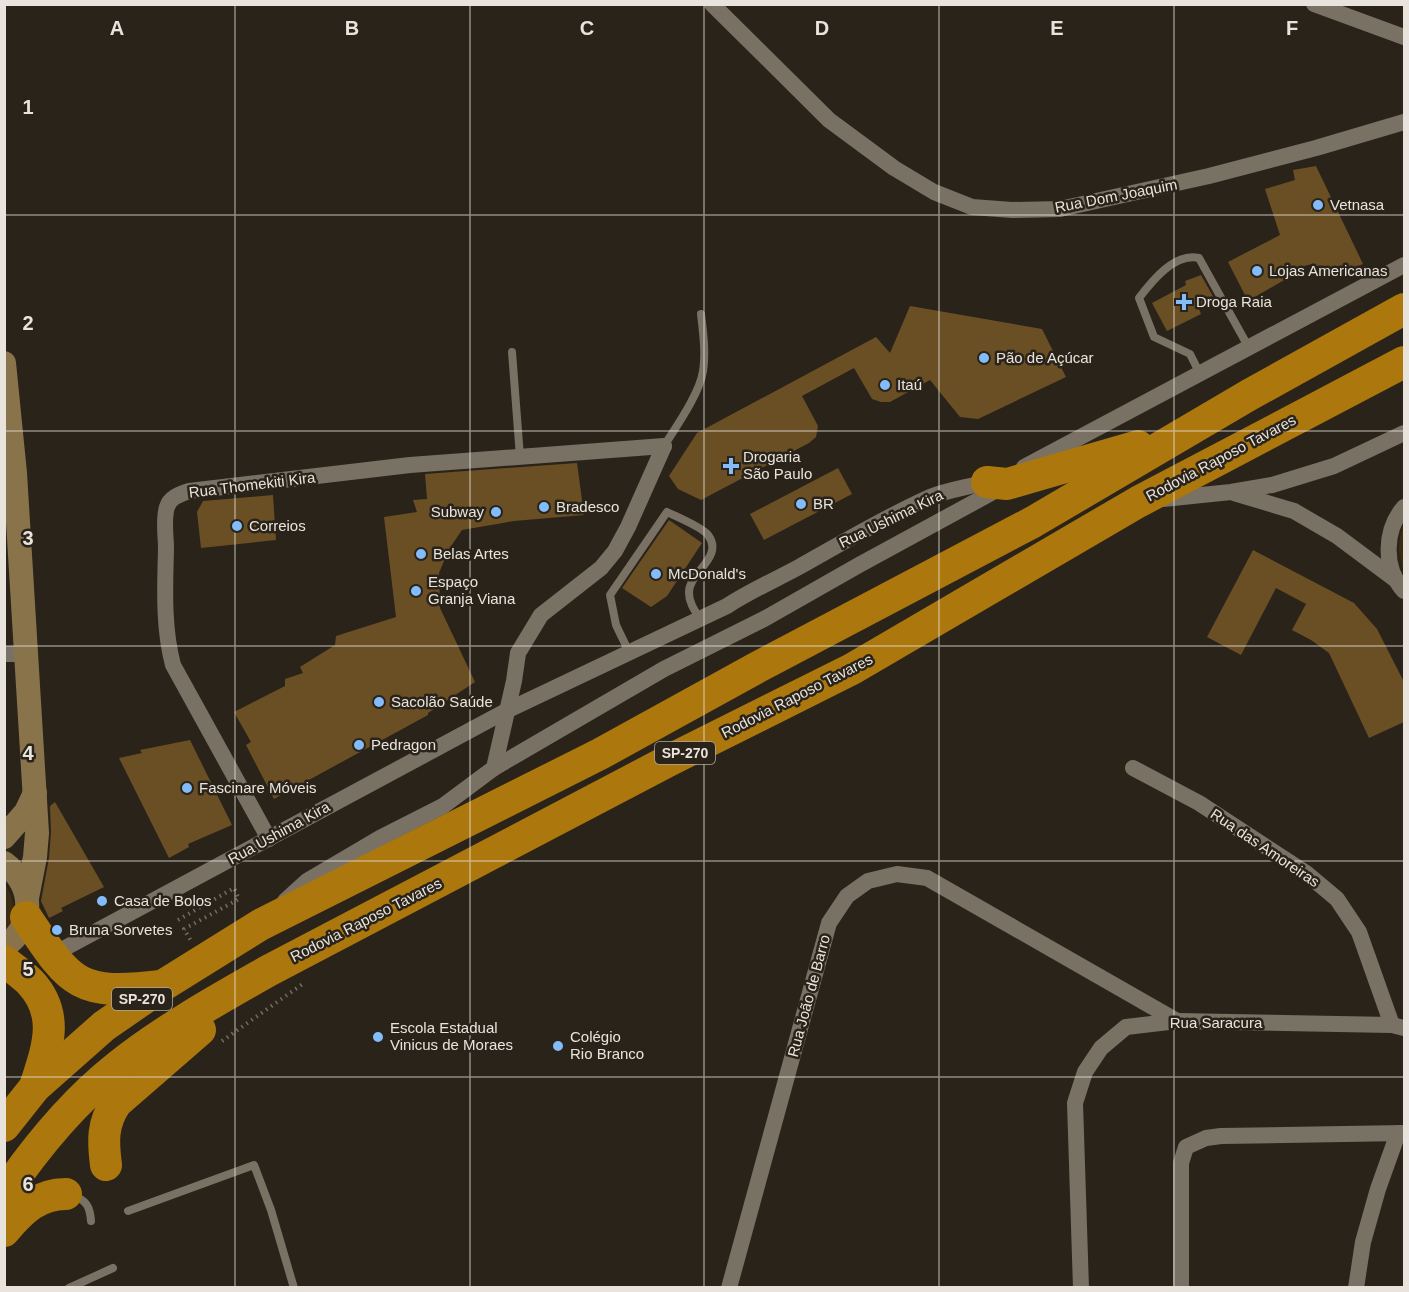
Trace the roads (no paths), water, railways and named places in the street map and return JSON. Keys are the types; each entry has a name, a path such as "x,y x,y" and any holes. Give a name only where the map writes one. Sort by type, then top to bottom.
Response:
{"highway":[{"name":"SP-270","path":"4,1126 35,1088 105,1026 162,986 260,924 600,754 758,667 1033,522 1182,434 1404,309"},
{"name":"Rodovia Raposo Tavares","path":"4,1194 46,1137 80,1100 117,1067 219,998 668,761 852,669 1138,502 1404,362"},
{"path":"997,483 1182,434"},
{"path":"27,908 52,955 73,978 90,987 134,989 162,986"},
{"path":"4,961 30,982 45,1003 50,1020 48,1045 35,1088"},
{"path":"106,1165 105,1128 108,1115 116,1103 268,971"},
{"path":"4,1230 21,1211 44,1196 66,1194"}],"main road":[{"path":"4,363 15,473 16,654 35,793 37,833 27,908 19,933 4,947"},
{"path":"4,837 26,812 35,793"},
{"path":"4,863 14,870 23,883 27,908"}],"street":[{"name":"Rua Dom Joaquim","path":"712,4 829,120 894,168 934,192 972,207 1012,210 1060,209 1209,176 1404,122"},
{"path":"1314,4 1404,37"},
{"name":"Rua Ushima Kira","path":"52,955 506,711 700,619 930,497 962,487 997,483 1404,265"},
{"path":"1138,502 1272,485 1334,466 1404,433"},
{"path":"494,768 514,681 518,653 527,635 541,615 601,568 615,551 628,527 663,446"},
{"name":"Rua Thomekiti Kira","path":"269,839 173,665 166,641 166,523 168,504 177,495 189,491 410,465 663,446"},
{"path":"260,924 307,881 380,838 443,806 494,768 664,669 764,620 997,483"},
{"path":"1231,492 1294,511 1336,536 1401,588"},
{"path":"1401,588 1390,564 1388,546 1391,529 1404,507"},
{"name":"Rua das Amoreiras","path":"1132,768 1199,803 1306,873 1336,899 1359,932 1398,1026"},
{"name":"Rua João de Barro","path":"729,1287 829,923 847,896 868,881 897,874 927,878 1177,1021"},
{"name":"Rua Saracura","path":"1081,1287 1074,1103 1085,1072 1101,1048 1126,1027 1177,1021 1398,1026"},
{"path":"1181,1287 1181,1163 1186,1148 1206,1138 1221,1136 1401,1133 1377,1189 1356,1287"}],"lane":[{"path":"1200,374 1190,354 1154,337 1139,298 1168,267 1191,256 1199,258 1250,348"},
{"path":"663,446 684,415 703,372 704,343 701,314"},
{"path":"512,352 520,457"},
{"path":"629,652 616,625 610,595 667,512 707,534 712,543 712,553 693,579 688,591 690,601 700,619"},
{"path":"128,1211 254,1165 271,1210 294,1287"},
{"path":"66,1194 84,1200 90,1210 91,1221"},
{"path":"69,1287 112,1268"}],"place":[{"name":"Vetnasa","path":"1318,205"},
{"name":"Lojas Americanas","path":"1257,271"},
{"name":"Droga Raia","path":"1184,302"},
{"name":"Pão de Açúcar","path":"984,358"},
{"name":"Itaú","path":"885,385"},
{"name":"Drogaria São Paulo","path":"731,466"},
{"name":"BR","path":"801,504"},
{"name":"Bradesco","path":"544,507"},
{"name":"Subway","path":"496,512"},
{"name":"Correios","path":"237,526"},
{"name":"Belas Artes","path":"421,554"},
{"name":"McDonald's","path":"656,574"},
{"name":"Espaço Granja Viana","path":"416,591"},
{"name":"Sacolão Saúde","path":"379,702"},
{"name":"Pedragon","path":"359,745"},
{"name":"Fascinare Móveis","path":"187,788"},
{"name":"Casa de Bolos","path":"102,901"},
{"name":"Bruna Sorvetes","path":"57,930"},
{"name":"Escola Estadual Vinicus de Moraes","path":"378,1037"},
{"name":"Colégio Rio Branco","path":"558,1046"}]}
